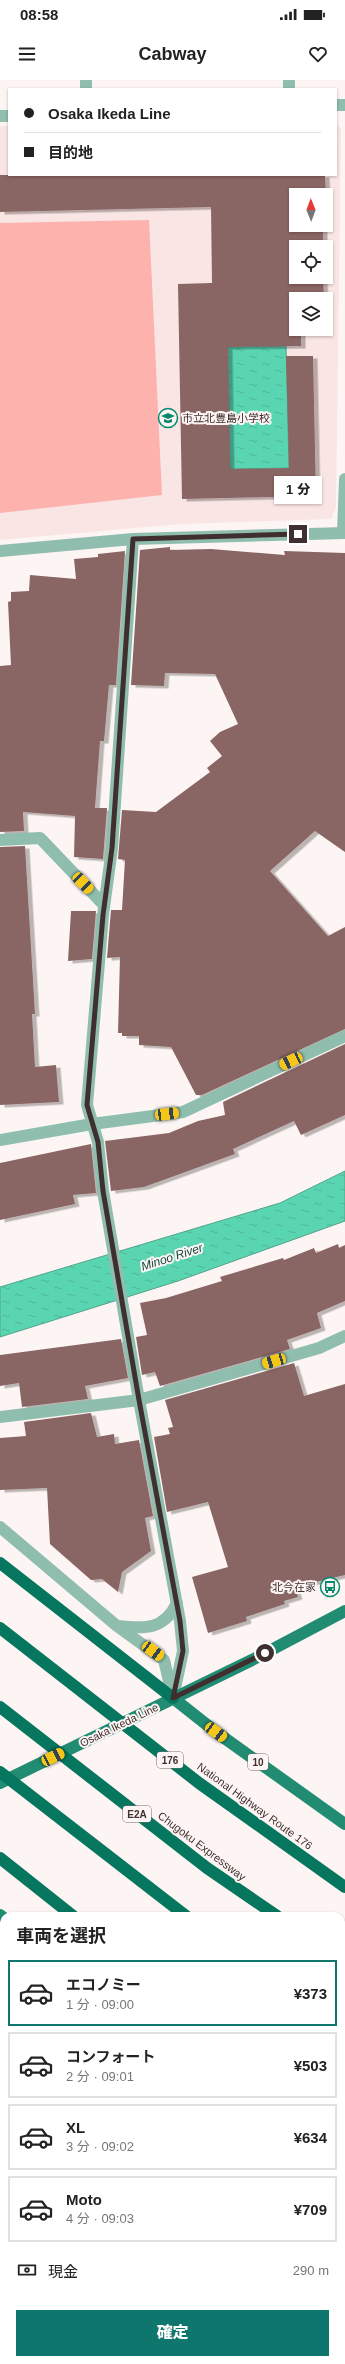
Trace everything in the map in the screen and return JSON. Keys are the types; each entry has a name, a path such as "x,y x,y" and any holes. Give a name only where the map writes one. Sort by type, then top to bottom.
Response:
{"highway":[{"path":"0,1563 173,1698"},
{"name":"National Highway Route 176","path":"0,1628 199,1783 345,1887"},
{"name":"Chugoku Expressway","path":"0,1707 207,1868 271,1912"},
{"path":"0,1772 181,1912"},
{"path":"0,1858 68,1912"}],"main road":[{"name":"Osaka Ikeda Line","path":"0,1783 252,1660 345,1611"},
{"name":"10","path":"173,1698 216,1732 345,1824"}],"street":[{"path":"0,551 133,539 344,533 345,480"},
{"path":"133,539 112,848 104,905 87,1105 98,1142 103,1191 125,1311 139,1400 177,1603 183,1651 173,1698"},
{"path":"0,840 40,838 104,905"},
{"path":"0,1140 92,1124 182,1112 345,1036"},
{"path":"0,1417 139,1400 319,1348 345,1336"},
{"path":"0,1527 117,1626 164,1660 173,1698"},
{"path":"117,1626 141,1628 154,1626 166,1620 177,1603"}],"shaded area":[{"name":"市立北豊島小学校","path":"337,124 341,129 336,507 331,519 181,524 0,540 0,126 8,126 8,176 337,176"},
{"path":"149,220 162,495 0,513 0,223"}],"water":[{"path":"286,346 289,468 230,469 228,347"},
{"name":"Minoo River","path":"345,1171 345,1221 178,1281 0,1337 0,1287 280,1203"}],"building":[{"path":"0,175 325,176 326,188 289,188 289,232 323,232 323,240 289,240 289,284 323,284 324,292 289,292 289,336 301,336 301,346 228,347 230,469 289,468 286,356 313,356 316,496 182,499 178,284 212,283 211,207 0,212"},
{"path":"170,547 170,550 211,549 285,555 284,551 345,553 345,852 315,831 270,871 328,936 345,927 345,1029 202,1095 196,1095 171,1047 139,1045 139,1036 122,1036 122,1033 118,1033 120,957 107,958 111,910 122,910 125,860 118,859 122,810 156,812 210,772 207,768 222,756 210,741 220,732 238,724 215,674 165,673 164,686 131,685 140,550"},
{"path":"125,551 116,685 109,685 104,741 100,741 95,808 107,808 103,859 74,857 75,816 23,812 24,831 0,832 0,666 11,665 8,602 11,601 11,592 29,591 30,575 76,579 74,559 98,557 98,554"},
{"path":"25,846 35,1014 32,1014 35,1067 56,1065 59,1102 0,1105 0,847"},
{"path":"71,911 96,911 92,959 68,961"},
{"path":"345,1044 345,1115 301,1135 294,1121 233,1149 235,1154 144,1187 111,1191 105,1141 169,1133 198,1121 225,1115 223,1102"},
{"path":"91,1144 96,1193 73,1195 75,1204 0,1220 0,1163"},
{"path":"338,1244 339,1248 345,1245 345,1301 317,1313 321,1328 287,1340 290,1349 160,1386 155,1372 142,1375 136,1337 147,1335 140,1303 166,1298 222,1281 220,1277 283,1258 284,1260 314,1248 316,1253"},
{"path":"121,1339 128,1378 85,1386 88,1399 22,1407 19,1383 0,1386 0,1355"},
{"path":"294,1363 304,1396 345,1384 345,1575 295,1587 298,1597 284,1601 285,1604 246,1617 247,1621 208,1633 192,1577 228,1567 208,1502 167,1512 154,1437 170,1434 168,1428 173,1427 165,1400"},
{"path":"91,1413 97,1437 114,1434 115,1444 139,1440 153,1516 145,1518 151,1551 122,1572 118,1592 102,1579 91,1580 50,1544 47,1488 0,1490 0,1438 26,1436 24,1422"}],"place":[{"name":"市立北豊島小学校","path":"168,418"},
{"name":"北今在家","path":"330,1587"}],"route":[{"path":"265,1653 173,1698 183,1651 180,1621 139,1400 125,1311 103,1191 98,1142 87,1105 103,915 112,848 133,539 298,534"}]}
